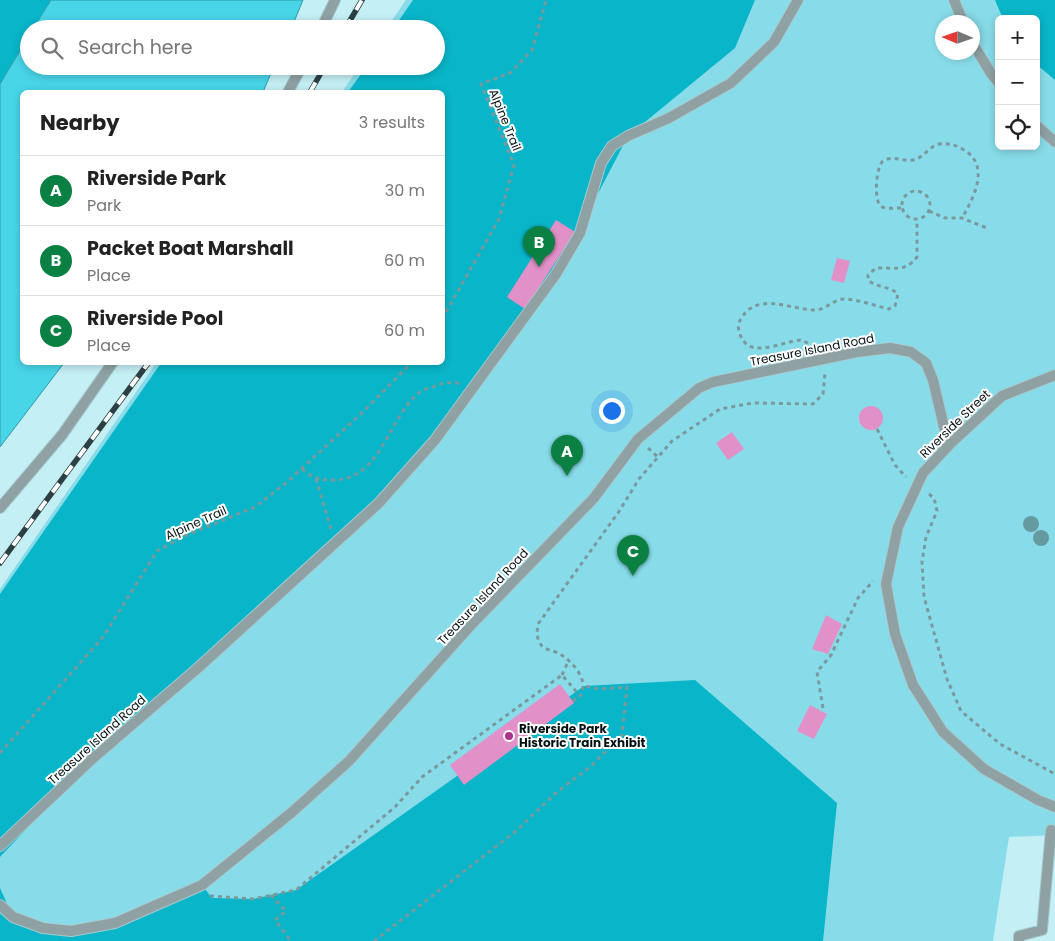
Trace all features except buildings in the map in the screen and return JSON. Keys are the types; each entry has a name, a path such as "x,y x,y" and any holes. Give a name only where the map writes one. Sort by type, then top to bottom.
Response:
{"lane":[{"path":"325,20 335,0"},
{"name":"Treasure Island Road","path":"0,846 91,760 198,668 379,503 435,440 540,297 580,233 601,163 612,146 628,136 669,118 731,83 774,42 798,0"},
{"path":"954,0 960,15"},
{"path":"980,55 995,78"},
{"path":"289,90 297,75"},
{"path":"1040,129 1055,142"},
{"name":"Treasure Island Road","path":"0,905 13,917 43,928 71,931 115,923 202,884 291,813 350,761 473,623 594,498 638,439 699,388 713,382 856,352 890,348 911,352 926,362 933,380 944,427 951,443"},
{"path":"0,508 62,435 111,365"},
{"name":"Riverside Street","path":"1055,375 1002,396 951,443 923,473 898,527 886,584 895,634 914,685 943,732 984,768 1038,800 1055,807"},
{"path":"1019,941 1019,936 1042,930 1051,830"}],"path":[{"name":"Alpine Trail","path":"445,314 499,219 514,165 481,84 510,73 532,50 546,0"},
{"path":"901,208 883,208 880,205 876,195 879,167 882,162 891,158 912,161 918,159 933,146 950,144 970,154 978,170 978,182 962,218"},
{"path":"917,191 922,193 929,201 929,211 924,217 917,220 907,217 901,208 907,194 917,191"},
{"path":"929,211 946,218 962,218 987,228"},
{"path":"573,701 580,696 584,686 578,672 561,655 543,647 537,636 538,624 618,513 639,479 672,441 720,409 754,403 813,404 823,394 824,360 810,342 802,340 761,349 749,345 739,331 741,318 747,312 764,304 781,304 813,310 823,309 843,299 889,309 895,306 898,294 894,290 873,284 868,280 868,275 876,268 903,268 913,262 916,257 917,220"},
{"name":"Alpine Trail","path":"0,753 103,637 157,551 187,535 256,507 363,412 409,365"},
{"path":"316,480 341,480 357,475 379,451 420,392 440,384 456,382 473,388"},
{"path":"877,429 894,466 934,498 937,511 926,537 922,562 924,597 947,679 961,711 1000,744 1055,774"},
{"path":"302,468 316,480 335,543"},
{"path":"823,708 817,672 831,655 858,598 867,586 888,570"},
{"path":"202,884 211,898 253,898 296,890 395,807 422,777 562,675 568,662"},
{"path":"562,675 580,696"},
{"path":"374,941 516,831 557,792 591,766 622,735 627,687 599,689 584,686"},
{"path":"271,895 286,911 275,920 291,941"}],"shaded area":[{"path":"0,0 51,0 39,20 20,20 20,51 0,84"},
{"path":"51,0 303,0 295,20 39,20"},
{"path":"406,0 1055,0 1055,835 1009,837 993,941 0,941 0,589 155,365 445,365 445,90 343,90 354,75 445,75 445,20 392,20"},
{"path":"413,0 755,0 735,48 628,136 556,274 379,503 91,760 0,857 0,594 160,365 445,365 445,90 349,90 360,75 445,75 445,20 399,20"},
{"path":"995,0 1055,0 1055,80 1040,67 1040,15 1001,15"},
{"path":"20,51 20,75 270,75 264,90 20,90 20,365 62,365 0,447 0,84"},
{"path":"695,680 837,803 823,941 0,941 0,888 13,917 71,931 115,923 202,885 212,898 253,899 296,890 584,686"}],"railway":[{"path":"350,20 362,0"},
{"path":"311,90 320,75"},
{"path":"0,563 147,365"}],"place":[{"name":"Packet Boat Marshall","path":"539,267"},
{"name":"Riverside Park","path":"567,476"},
{"name":"Riverside Pool","path":"633,576"},
{"name":"Riverside Park Historic Train Exhibit","path":"509,736"}]}
